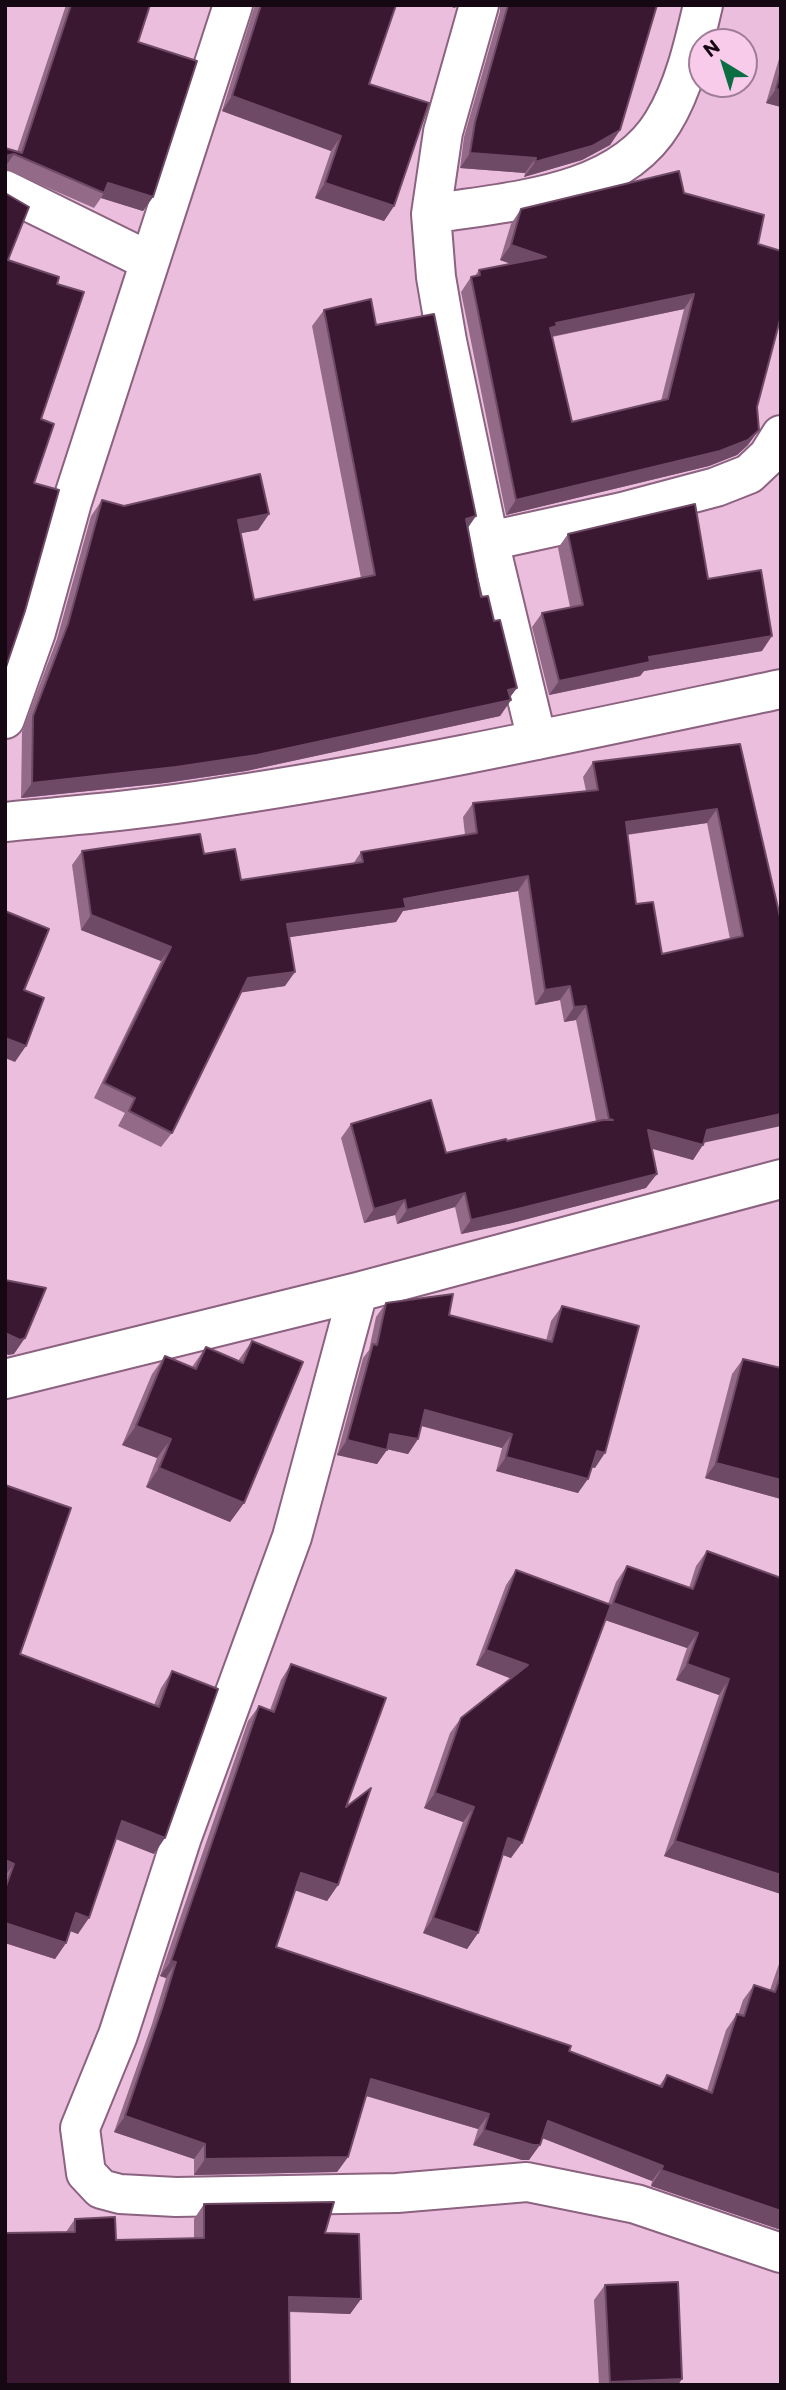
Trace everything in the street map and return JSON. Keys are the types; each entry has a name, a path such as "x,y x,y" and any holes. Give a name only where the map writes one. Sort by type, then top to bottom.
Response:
{"street":[{"path":"5,719 36,632 72,502 233,5"},
{"path":"479,5 443,132 430,214 436,277 447,341 489,541 537,740"},
{"path":"430,214 554,193 612,171 641,149 663,123 679,87 703,5"},
{"path":"5,190 149,261"},
{"path":"489,541 622,512 716,487 748,474 768,456 781,435"},
{"path":"5,822 220,798 537,740 781,689"},
{"path":"5,1379 358,1292 781,1180"},
{"path":"358,1292 292,1537 182,1837 118,2035 80,2128 86,2173 91,2182 110,2191 176,2197 397,2193 527,2182 636,2204 781,2253"}],"building":[{"path":"71,5 150,5 138,42 197,61 153,197 108,183 104,193 14,154 5,156 5,148 22,153"},
{"path":"261,5 396,5 369,84 429,103 394,206 325,183 341,136 232,96"},
{"path":"508,5 657,5 620,130 592,146 535,162 536,158 470,153 475,122"},
{"path":"781,70 781,90 776,89"},
{"path":"679,171 684,193 764,215 758,244 781,251 781,316 757,407 759,430 748,440 720,451 516,500 471,277 480,275 479,270 546,257 511,245 521,209","holes":["694,294 668,399 572,422 550,328 557,326 556,323"]},
{"path":"5,193 29,207 8,260 59,277 57,284 84,292 41,419 54,424 34,483 59,490 25,611 5,670"},
{"path":"371,299 376,325 434,314 476,516 466,519 481,597 488,596 494,621 500,620 517,688 508,690 511,700 257,755 32,783 33,716 68,624 102,500 124,506 260,474 269,514 238,520 254,600 375,575 324,310"},
{"path":"695,504 708,579 761,570 772,636 649,657 650,662 559,681 542,613 583,605 568,534"},
{"path":"740,744 781,921 781,1114 707,1130 703,1145 648,1130 657,1174 471,1220 465,1193 407,1210 405,1200 374,1209 351,1124 431,1100 446,1153 506,1139 507,1141 613,1120 609,1119 586,1006 574,1007 570,986 545,990 528,876 404,899 406,908 287,924 295,972 248,978 172,1133 129,1111 135,1098 104,1083 171,947 91,915 82,851 200,834 204,854 235,849 241,880 363,862 361,852 477,833 473,803 598,790 593,762","holes":["717,809 743,936 662,954 653,902 636,904 626,822"]},
{"path":"5,911 49,929 24,990 44,998 26,1046 5,1038"},
{"path":"5,1280 46,1288 25,1338 20,1340 5,1333"},
{"path":"453,1294 449,1315 552,1342 562,1306 639,1326 605,1453 597,1451 588,1479 506,1457 512,1434 425,1410 418,1439 390,1434 387,1450 347,1440 373,1344 377,1345 386,1303"},
{"path":"252,1341 303,1362 244,1503 159,1468 171,1439 136,1426 165,1356 196,1369 206,1347 243,1363"},
{"path":"743,1359 781,1368 781,1480 716,1463"},
{"path":"5,1485 71,1508 20,1654 159,1707 172,1671 218,1689 165,1838 122,1821 89,1918 76,1913 66,1943 5,1923 5,1889 14,1864 5,1860"},
{"path":"707,1551 781,1578 781,1875 675,1841 729,1679 687,1664 698,1633 613,1603 627,1566 693,1589"},
{"path":"516,1570 611,1605 522,1843 508,1838 478,1933 433,1918 474,1807 435,1793 461,1718 528,1665 486,1650"},
{"path":"291,1664 386,1698 346,1807 371,1788 338,1885 301,1873 276,1947 571,2046 569,2051 662,2087 667,2075 712,2093 737,2014 744,2016 754,1985 775,1992 781,1974 781,2211 661,2170 663,2166 548,2121 540,2145 533,2145 484,2130 489,2114 371,2079 348,2157 205,2159 205,2144 125,2116 176,1962 171,1961 259,1706 274,1712"},
{"path":"334,2202 325,2233 359,2234 361,2299 289,2297 290,2385 5,2385 5,2233 75,2232 75,2219 115,2217 116,2240 204,2238 204,2204"},
{"path":"678,2282 682,2379 610,2382 605,2285"}]}
